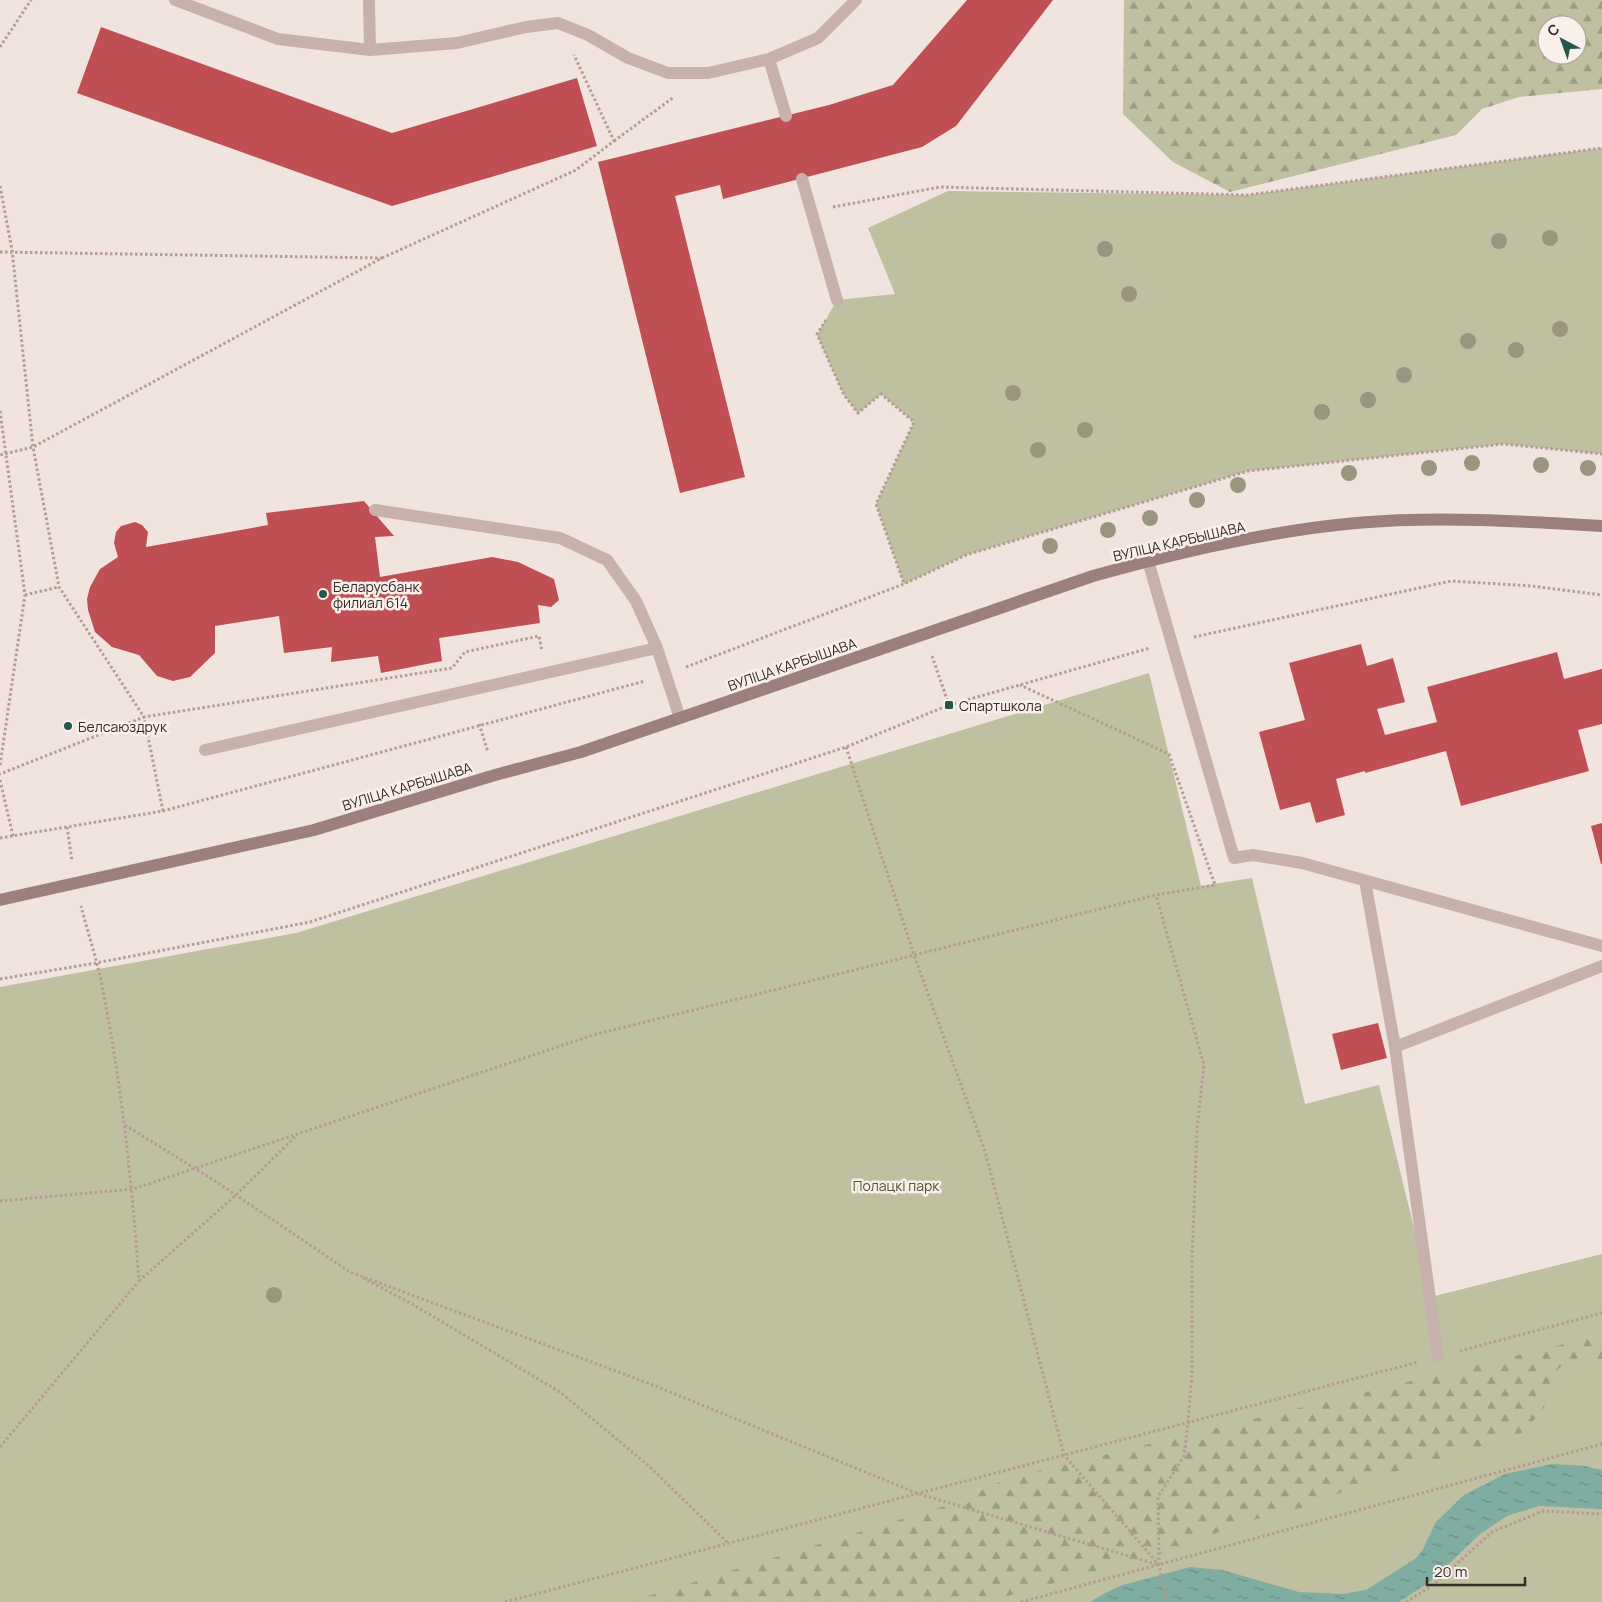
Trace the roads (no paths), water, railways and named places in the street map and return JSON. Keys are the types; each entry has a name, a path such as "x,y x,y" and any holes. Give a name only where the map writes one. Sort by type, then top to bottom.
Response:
{"main road":[{"name":"ВУЛІЦА КАРБЫШАВА","path":"0,900 314,830 495,775 581,752 1093,576 1148,561 1277,534 1356,523 1490,519 1602,526"}],"lane":[{"path":"176,0 278,39 370,50 456,43 526,27 558,23 588,35 628,58 668,73 708,73 769,59 818,38 856,0"},
{"path":"369,0 370,50"},
{"path":"769,59 786,116"},
{"path":"802,180 837,300"},
{"path":"375,510 560,538 607,560 636,601 657,648 680,718"},
{"path":"1148,561 1234,858 1253,855 1302,863 1602,946"},
{"path":"205,750 657,648"},
{"path":"1365,881 1395,1047 1438,1356"},
{"path":"1395,1047 1602,966"}],"water":[{"path":"1552,1464 1585,1466 1602,1470 1602,1509 1539,1506 1507,1516 1480,1534 1431,1581 1399,1602 1090,1602 1123,1585 1190,1567 1222,1570 1299,1592 1343,1594 1366,1590 1415,1559 1422,1551 1436,1522 1464,1495 1505,1474"}],"place":[{"name":"Беларусбанк филиал 614","path":"323,594"},
{"name":"Спартшкола","path":"949,705"},
{"name":"Белсаюздрук","path":"68,726"}],"park label":[{"name":"Полацкі парк","path":"896,1185"}]}
